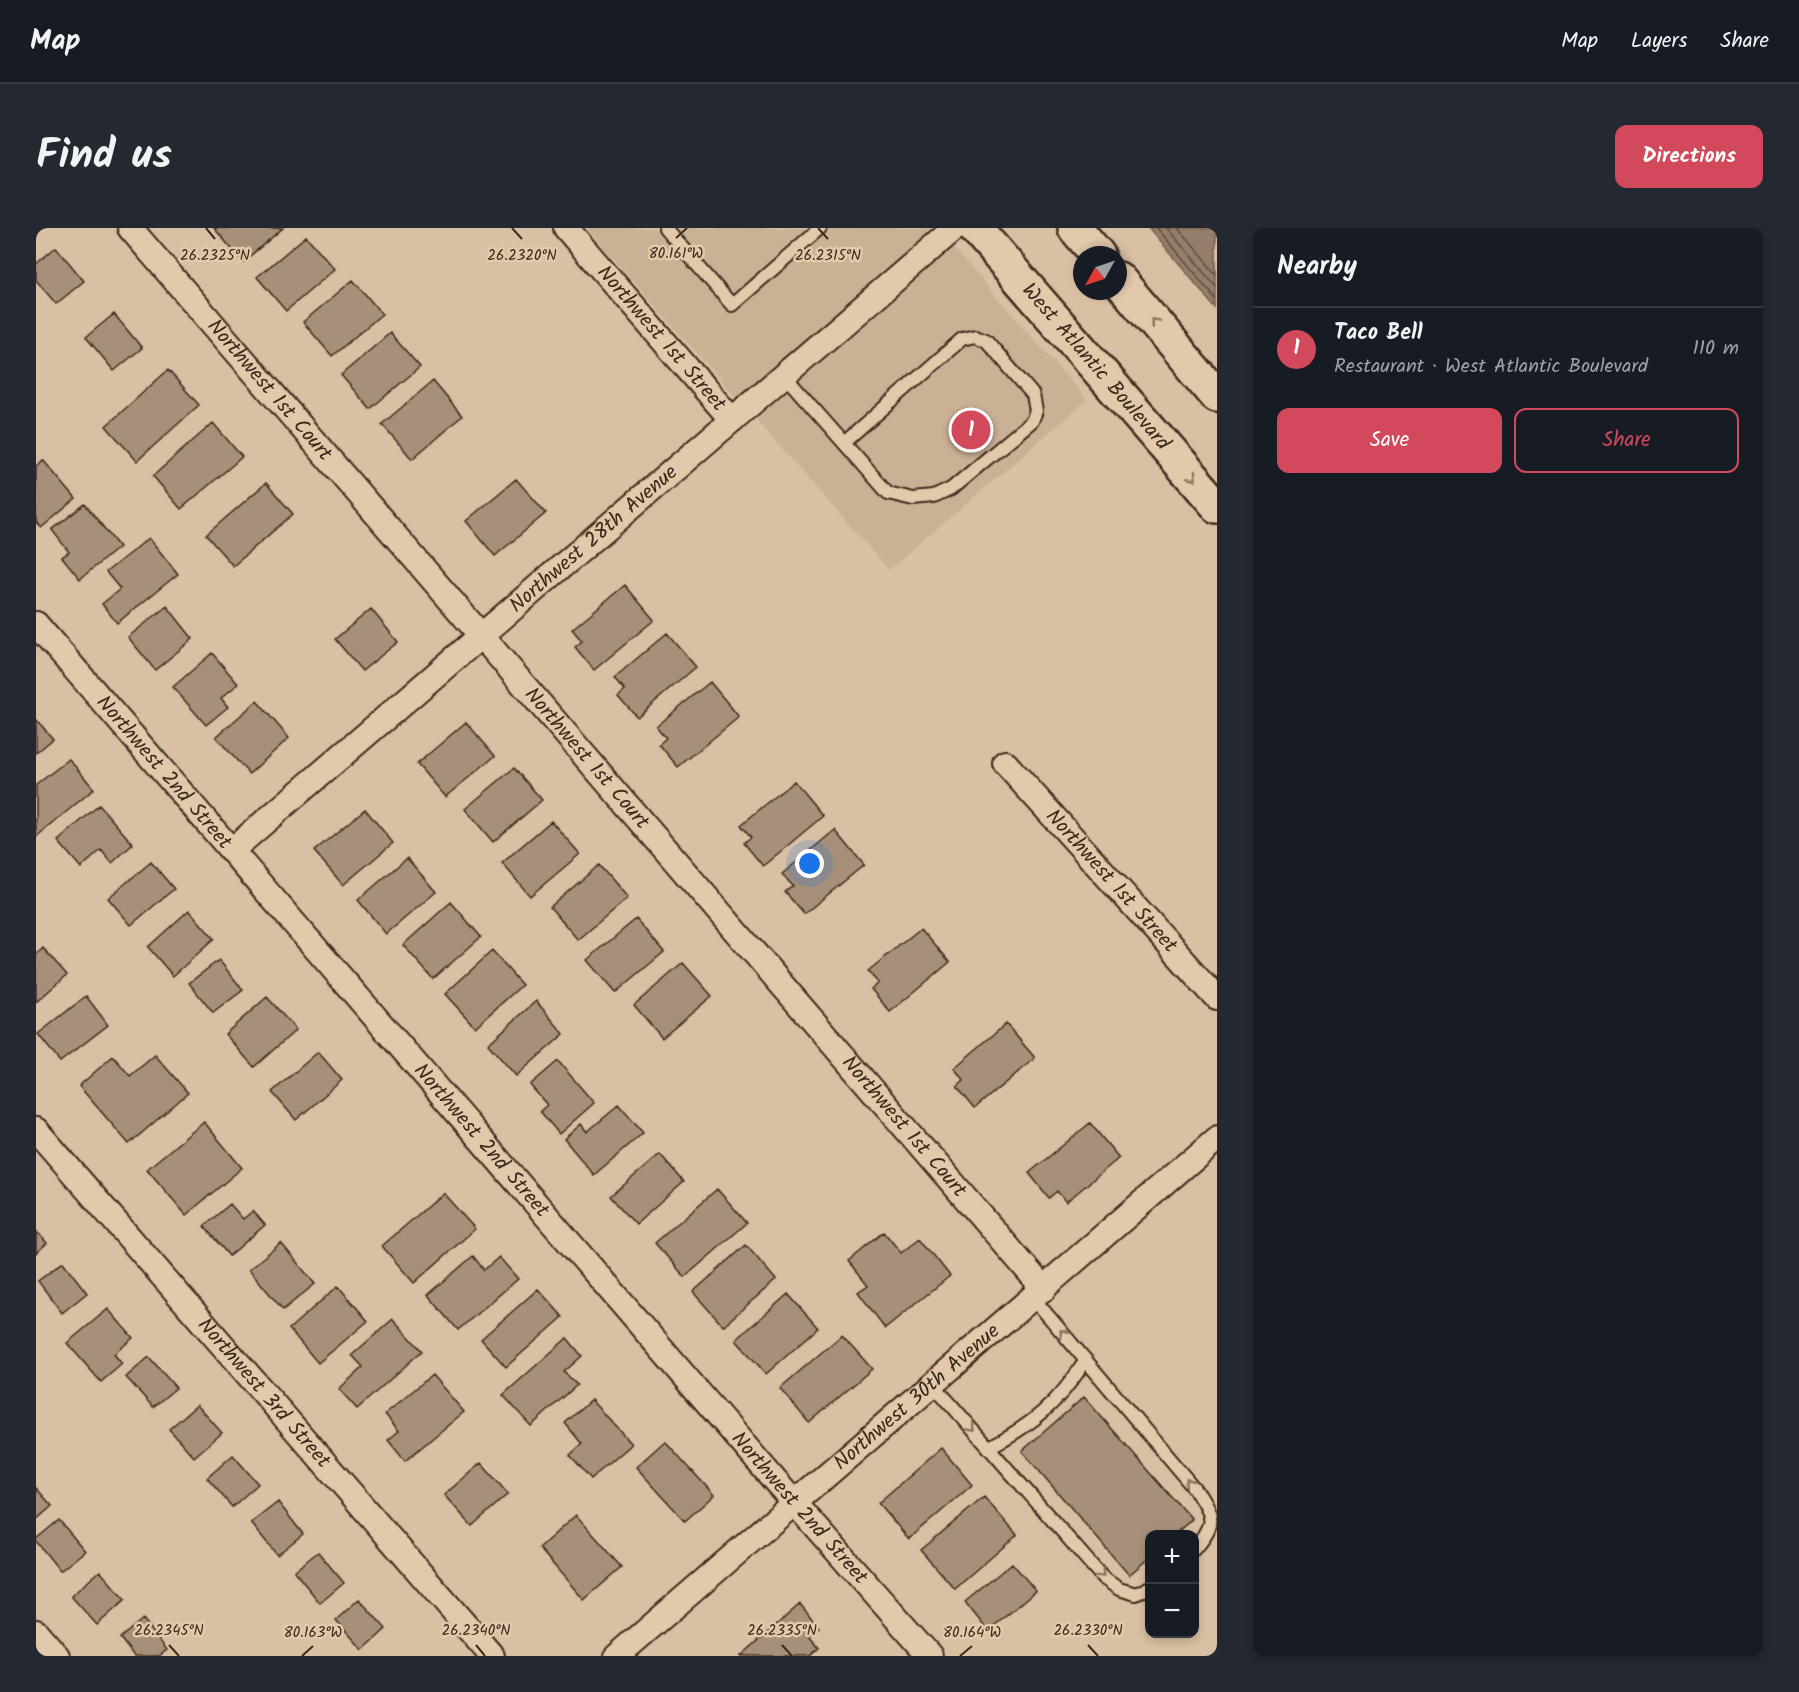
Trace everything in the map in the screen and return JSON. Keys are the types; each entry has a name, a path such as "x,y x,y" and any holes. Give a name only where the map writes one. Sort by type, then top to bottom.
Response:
{"main road":[{"name":"West Atlantic Boulevard","path":"975,228 1217,506"},
{"path":"1075,228 1090,246"},
{"path":"1127,290 1217,396"}],"street":[{"name":"Northwest 1st Court","path":"130,228 481,636 1038,1294"},
{"name":"Northwest 1st Street","path":"566,228 732,420"},
{"name":"Northwest 28th Avenue","path":"232,850 956,228"},
{"name":"Northwest 2nd Street","path":"36,624 794,1503 930,1656"},
{"name":"Northwest 1st Street","path":"1005,763 1217,998"},
{"name":"Northwest 3rd Street","path":"36,1130 492,1656"},
{"name":"Northwest 30th Avenue","path":"617,1656 1217,1138"},
{"path":"36,1632 57,1656"}],"lane":[{"path":"665,228 732,305 820,228"},
{"path":"784,375 888,493 913,499 934,497 951,489 1032,421 1036,411 1033,395 986,340 975,336 962,339 844,443"},
{"path":"1038,1294 1086,1360 1194,1488 1211,1516 1209,1533 1199,1544"},
{"path":"989,1447 1018,1432 1036,1419 1069,1387 1086,1360"},
{"path":"933,1384 1102,1578 1119,1589 1136,1594 1145,1589"}],"shaded area":[{"path":"586,228 936,228 1087,400 889,570"}],"water":[{"path":"1148,228 1217,228 1217,309"}],"building":[{"path":"214,228 283,228 243,262"},
{"path":"306,236 335,269 286,311 257,277"},
{"path":"56,247 84,281 56,304 36,280 36,264"},
{"path":"353,280 382,314 332,356 303,322"},
{"path":"114,314 142,348 114,371 86,337"},
{"path":"390,333 420,367 370,409 341,375"},
{"path":"168,370 199,405 137,461 106,426"},
{"path":"433,381 462,416 412,459 382,424"},
{"path":"213,423 242,457 181,509 153,476"},
{"path":"43,460 76,499 41,528 36,522 36,466"},
{"path":"516,479 546,513 495,556 466,521"},
{"path":"266,483 293,514 233,566 206,535"},
{"path":"85,504 119,547 80,579 62,557 69,552 52,530"},
{"path":"149,538 178,574 117,623 102,604 120,589 106,572"},
{"path":"625,585 654,620 594,670 575,647 582,641 572,629"},
{"path":"167,606 193,639 155,670 128,637"},
{"path":"371,609 398,642 362,671 335,639"},
{"path":"667,633 696,667 637,717 618,695 625,689 615,677"},
{"path":"212,653 238,684 221,698 228,707 206,725 173,687"},
{"path":"710,682 739,717 678,767 659,744 666,738 656,726"},
{"path":"257,701 289,738 249,774 216,737"},
{"path":"36,719 53,739 36,753"},
{"path":"466,722 495,756 445,797 417,764"},
{"path":"69,759 94,789 36,837 36,785"},
{"path":"514,768 542,800 493,842 465,809"},
{"path":"794,781 823,816 763,866 744,843 751,837 741,825"},
{"path":"99,805 133,844 112,863 101,850 81,868 58,841"},
{"path":"365,809 393,843 343,885 314,851"},
{"path":"551,821 580,854 530,896 502,863"},
{"path":"835,830 864,865 804,914 785,892 793,886 782,874"},
{"path":"407,858 436,892 386,934 358,900"},
{"path":"151,862 174,889 131,925 108,898"},
{"path":"599,865 627,898 578,940 550,907"},
{"path":"451,902 481,937 433,979 403,945"},
{"path":"189,910 214,939 173,976 148,947"},
{"path":"636,919 664,952 615,993 587,960"},
{"path":"921,928 950,962 890,1012 871,989 878,983 868,971"},
{"path":"43,948 67,975 36,1002 36,955"},
{"path":"492,951 522,985 475,1027 445,994"},
{"path":"219,960 243,990 213,1013 189,983"},
{"path":"683,963 712,996 662,1038 634,1005"},
{"path":"86,996 108,1025 60,1062 38,1034"},
{"path":"267,997 296,1030 254,1067 225,1034"},
{"path":"536,1001 564,1034 516,1076 488,1044"},
{"path":"1006,1024 1035,1058 975,1108 957,1086 964,1080 954,1068"},
{"path":"318,1052 342,1080 296,1120 272,1092"},
{"path":"155,1055 188,1093 129,1144 79,1086 113,1056 130,1076"},
{"path":"558,1061 594,1103 559,1134 540,1111 547,1105 530,1085"},
{"path":"619,1105 643,1133 594,1175 564,1139 581,1124 587,1132"},
{"path":"204,1122 242,1168 186,1215 147,1169"},
{"path":"1090,1123 1119,1158 1066,1202 1057,1191 1049,1198 1029,1173"},
{"path":"660,1154 684,1182 636,1224 611,1196"},
{"path":"717,1189 747,1223 685,1277 655,1243"},
{"path":"443,1193 475,1229 414,1283 382,1246"},
{"path":"230,1204 243,1219 253,1211 265,1225 229,1256 204,1226"},
{"path":"36,1231 47,1243 36,1253"},
{"path":"884,1232 901,1253 920,1238 950,1276 885,1328 858,1292 868,1285 849,1261"},
{"path":"281,1243 315,1284 283,1310 249,1269"},
{"path":"746,1245 776,1280 723,1326 693,1292"},
{"path":"473,1256 484,1270 499,1257 518,1279 458,1330 428,1295"},
{"path":"63,1262 87,1293 62,1313 38,1281"},
{"path":"338,1286 368,1321 318,1363 289,1329"},
{"path":"538,1289 563,1317 506,1367 481,1339"},
{"path":"788,1294 818,1328 766,1374 736,1340"},
{"path":"108,1309 133,1338 114,1354 122,1364 101,1382 67,1343"},
{"path":"393,1319 422,1351 357,1409 339,1389 363,1367 352,1355"},
{"path":"842,1335 872,1369 809,1423 780,1388"},
{"path":"567,1338 582,1356 564,1372 577,1385 531,1426 503,1395"},
{"path":"149,1357 176,1388 153,1407 126,1377"},
{"path":"432,1375 464,1412 405,1461 388,1440 399,1431 385,1414"},
{"path":"1084,1397 1192,1520 1181,1530 1145,1530 1145,1561 1129,1575 1022,1451"},
{"path":"591,1400 631,1444 591,1479 570,1455 582,1444 565,1423"},
{"path":"197,1405 222,1433 194,1457 169,1429"},
{"path":"665,1441 714,1495 685,1521 636,1467"},
{"path":"941,1448 972,1485 909,1539 878,1503"},
{"path":"233,1455 258,1484 232,1507 207,1478"},
{"path":"481,1463 508,1494 472,1526 444,1495"},
{"path":"36,1488 52,1506 36,1520"},
{"path":"984,1497 1017,1535 955,1589 921,1550"},
{"path":"278,1502 303,1534 277,1555 251,1523"},
{"path":"576,1515 622,1567 584,1600 539,1548"},
{"path":"59,1520 85,1551 60,1571 36,1541"},
{"path":"318,1552 344,1583 320,1603 294,1571"},
{"path":"1012,1563 1036,1591 988,1631 965,1602"},
{"path":"100,1571 125,1600 97,1625 71,1596"},
{"path":"359,1599 386,1629 363,1650 336,1620"},
{"path":"800,1604 819,1627 809,1636 819,1648 810,1656 741,1656"},
{"path":"143,1619 167,1650 159,1656 134,1656 120,1638"}],"place":[{"name":"Taco Bell","path":"971,430"}]}
